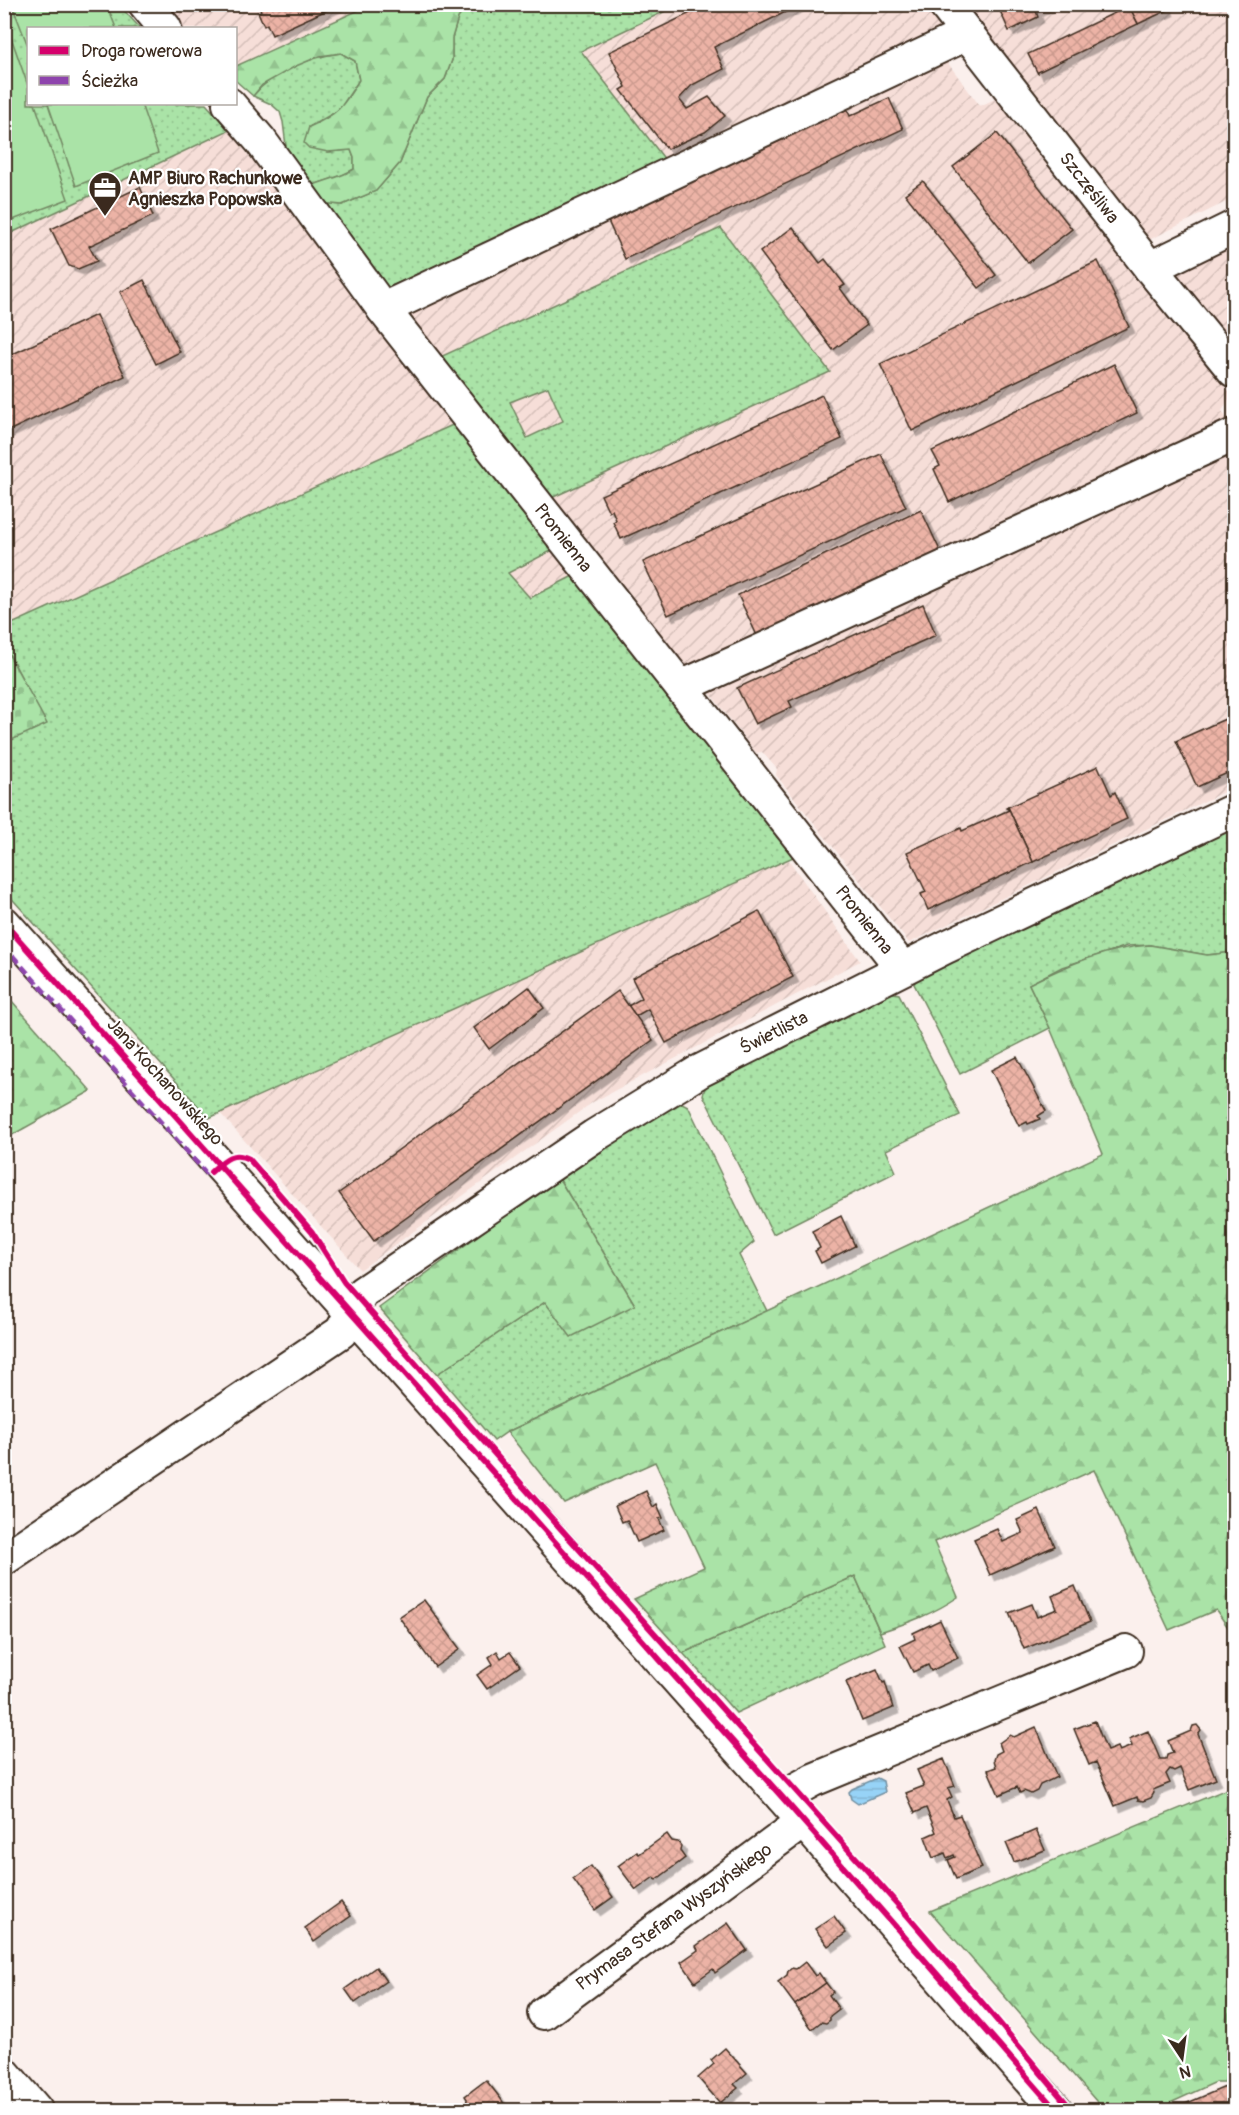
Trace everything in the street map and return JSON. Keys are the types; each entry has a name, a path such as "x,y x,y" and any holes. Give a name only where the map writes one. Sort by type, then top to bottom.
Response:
{"street":[{"path":"145,4 164,27"},
{"name":"Szczęśliwa","path":"944,4 1234,371"},
{"path":"383,309 967,34"},
{"name":"Promienna","path":"230,105 260,140 383,309 902,968"},
{"path":"1150,267 1234,227"},
{"path":"681,687 1234,435"},
{"name":"Świetlista","path":"4,1559 341,1332 362,1293 594,1136 700,1071 902,968 1234,810"},
{"name":"Jana Kochanowskiego","path":"4,923 351,1313"},
{"path":"351,1313 804,1821 1056,2110"},
{"path":"782,1797 813,1780 1126,1651"},
{"name":"Prymasa Stefana Wyszyńskiego","path":"544,2013 804,1821"},
{"path":"4,2073 36,2110"}],"shaded area":[{"path":"164,5 370,5 237,66 237,27 182,27"},
{"path":"678,5 926,5 945,30 930,39 980,106 999,97 1231,395 1222,411 1234,431 1234,787 909,943 776,775 777,769 762,752 756,753 710,693 703,695 549,499 721,229 438,358 385,289 666,162 581,50"},
{"path":"960,5 1234,5 1234,198 1145,242"},
{"path":"229,130 457,423 5,627 5,236"},
{"path":"1234,246 1234,354 1172,276"},
{"path":"548,386 564,421 527,438 509,401"},
{"path":"557,548 577,574 530,598 507,573"},
{"path":"788,859 860,961 593,1102 360,1270 220,1113"}],"green space":[{"path":"5,5 119,5 139,27 27,27 27,105 207,105 229,130 5,236"},
{"path":"12,5 107,5 116,27 27,27 27,43"},
{"path":"370,5 468,5 458,18 452,38 452,60 445,79 427,97 400,163 376,191 342,205 321,203 309,187 354,169 351,150 328,152 309,148 304,143 309,127 333,114 354,89 359,80 355,61 341,53 320,56 262,85 253,96 237,82 237,66"},
{"path":"468,5 678,5 581,51 666,161 385,289 321,203 342,205 376,191 400,163 427,97 445,79 452,60 452,38 458,18"},
{"path":"4,17 27,83 27,105 35,105 68,199 5,223"},
{"path":"341,53 355,61 359,80 339,110 309,127 328,152 351,150 354,169 344,175 309,187 287,154 280,112 271,104 253,96 281,72 317,58"},
{"path":"48,105 141,105 158,153 76,186"},
{"path":"721,228 830,372 549,499 438,358","holes":["548,387 563,421 527,438 510,402"]},
{"path":"457,423 557,548 508,573 530,598 577,574 800,854 209,1118 5,891 4,743 46,724 5,646 5,627"},
{"path":"4,646 47,724 5,743 4,743"},
{"path":"1234,819 1234,952 1207,955 1150,945 1127,946 1062,967 1029,984 1050,1028 960,1074 914,984 918,976"},
{"path":"1150,945 1207,955 1234,952 1234,1636 1216,1610 1169,1630 1094,1470 934,1542 958,1597 920,1618 880,1632 855,1576 683,1653 634,1599 704,1567 655,1462 564,1503 507,1432 1103,1154 1029,984 1088,958"},
{"path":"4,992 91,1091 5,1139 4,1139"},
{"path":"888,992 899,994 960,1115 886,1150 896,1172 773,1234 703,1095 705,1087"},
{"path":"682,1103 688,1106 754,1242 739,1255 767,1311 507,1432 494,1441 437,1374 545,1302 635,1305 558,1177 618,1135"},
{"path":"558,1177 635,1305 571,1337 545,1302 437,1374 379,1308"},
{"path":"855,1576 885,1644 736,1713 683,1653"},
{"path":"1234,1786 1234,2082 1216,2082 1155,2110 1104,2110 930,1911"}],"water":[{"path":"877,1778 883,1781 885,1792 858,1804 851,1799 849,1792 852,1789"}],"building":[{"path":"258,4 340,4 272,35 267,24 264,26 258,12 261,11"},
{"path":"709,4 802,4 714,47 724,69 692,85 679,99 687,109 709,97 725,116 705,132 667,149 621,90 626,87 609,52"},
{"path":"997,4 1050,4 1036,11 1038,17 1009,31"},
{"path":"1128,4 1166,4 1168,10 1138,24"},
{"path":"1129,6 1138,24 1038,74 1028,54"},
{"path":"889,98 903,129 625,259 608,221 847,109 850,116"},
{"path":"997,133 1072,229 1028,263 953,167"},
{"path":"923,181 996,275 979,288 905,194"},
{"path":"140,187 153,216 89,246 97,261 78,269 69,266 51,229"},
{"path":"793,227 820,263 825,259 845,285 840,288 867,325 833,350 760,252"},
{"path":"1098,261 1129,327 912,431 880,364"},
{"path":"144,280 180,352 156,364 120,292"},
{"path":"96,315 125,376 4,433 4,358"},
{"path":"1114,364 1137,413 949,502 934,469 940,466 932,451"},
{"path":"822,395 842,439 621,539 613,522 616,520 612,510 609,512 601,495"},
{"path":"881,454 906,507 668,615 643,562"},
{"path":"921,510 943,557 760,642 738,595"},
{"path":"923,604 936,635 789,701 792,707 755,724 737,688"},
{"path":"1234,715 1234,770 1197,787 1176,741"},
{"path":"1098,766 1111,795 1115,792 1127,819 1033,862 1008,807"},
{"path":"1008,807 1033,862 928,910 921,894 926,892 907,852 961,828 962,831 1009,810 1006,808"},
{"path":"759,911 793,977 666,1043 648,1009 636,1016 628,1006 642,998 632,978"},
{"path":"529,987 544,1008 489,1049 474,1028"},
{"path":"618,991 653,1040 374,1241 339,1193"},
{"path":"1017,1057 1046,1111 1038,1116 1040,1119 1019,1126 991,1070"},
{"path":"841,1216 855,1246 821,1263 815,1251 820,1248 812,1231"},
{"path":"646,1491 653,1507 657,1504 663,1518 659,1519 664,1530 637,1542 627,1520 622,1522 615,1506"},
{"path":"1039,1510 1055,1546 990,1575 974,1539 997,1529 1003,1542 1023,1533 1017,1520"},
{"path":"1075,1586 1090,1622 1024,1649 1009,1613 1032,1604 1037,1617 1057,1609 1052,1596"},
{"path":"424,1600 460,1649 435,1667 399,1617"},
{"path":"940,1620 958,1658 931,1671 928,1665 913,1672 900,1646 915,1639 913,1633"},
{"path":"497,1651 501,1658 510,1652 520,1666 487,1689 477,1675 493,1664 489,1657"},
{"path":"877,1669 883,1683 885,1682 893,1708 862,1721 846,1682"},
{"path":"1095,1721 1107,1751 1117,1747 1119,1751 1132,1746 1129,1739 1148,1731 1160,1759 1166,1759 1167,1755 1173,1753 1168,1741 1191,1731 1193,1726 1197,1725 1201,1730 1198,1734 1216,1779 1189,1790 1180,1768 1174,1771 1170,1769 1166,1774 1170,1783 1153,1790 1151,1798 1143,1801 1138,1800 1137,1797 1115,1806 1096,1762 1089,1765 1074,1729"},
{"path":"1036,1727 1057,1777 1040,1785 1037,1791 1031,1794 1024,1791 1020,1793 1017,1787 999,1795 988,1770 996,1767 994,1760 996,1754 1002,1751 999,1743 1010,1735 1014,1737"},
{"path":"944,1759 955,1786 948,1788 952,1797 947,1800 954,1817 960,1815 982,1868 956,1879 948,1860 955,1857 954,1855 947,1858 945,1853 933,1858 925,1837 936,1832 926,1808 915,1813 906,1793 924,1786 917,1770"},
{"path":"1036,1830 1045,1850 1014,1862 1006,1843"},
{"path":"667,1834 672,1841 678,1842 681,1846 680,1851 685,1858 656,1880 654,1877 636,1890 618,1866"},
{"path":"591,1866 613,1897 595,1910 573,1879"},
{"path":"341,1902 351,1916 314,1942 305,1928"},
{"path":"834,1916 846,1933 828,1946 815,1929"},
{"path":"728,1923 747,1950 715,1973 713,1969 695,1982 681,1962 698,1950 696,1946"},
{"path":"805,1962 815,1976 819,1973 826,1983 795,2005 778,1982 792,1968 796,1969"},
{"path":"376,1967 386,1981 355,2003 345,1989"},
{"path":"826,1983 833,1992 829,1995 839,2009 830,2016 830,2020 826,2023 821,2022 812,2029 795,2005"},
{"path":"725,2048 747,2073 734,2084 738,2088 720,2103 698,2078 714,2064 711,2060"},
{"path":"486,2080 508,2110 465,2110 463,2108 466,2106 465,2096"},
{"path":"1225,2087 1234,2110 1171,2110"}],"marked path":[{"path":"4,946 208,1175 211,1172"}],"cycle path":[{"path":"4,923 782,1797 1056,2110"},
{"path":"211,1172 233,1156 249,1159 312,1232 344,1282 545,1511 908,1916 1072,2110"}],"place":[{"name":"AMP Biuro Rachunkowe Agnieszka Popowska","path":"105,217"}]}
